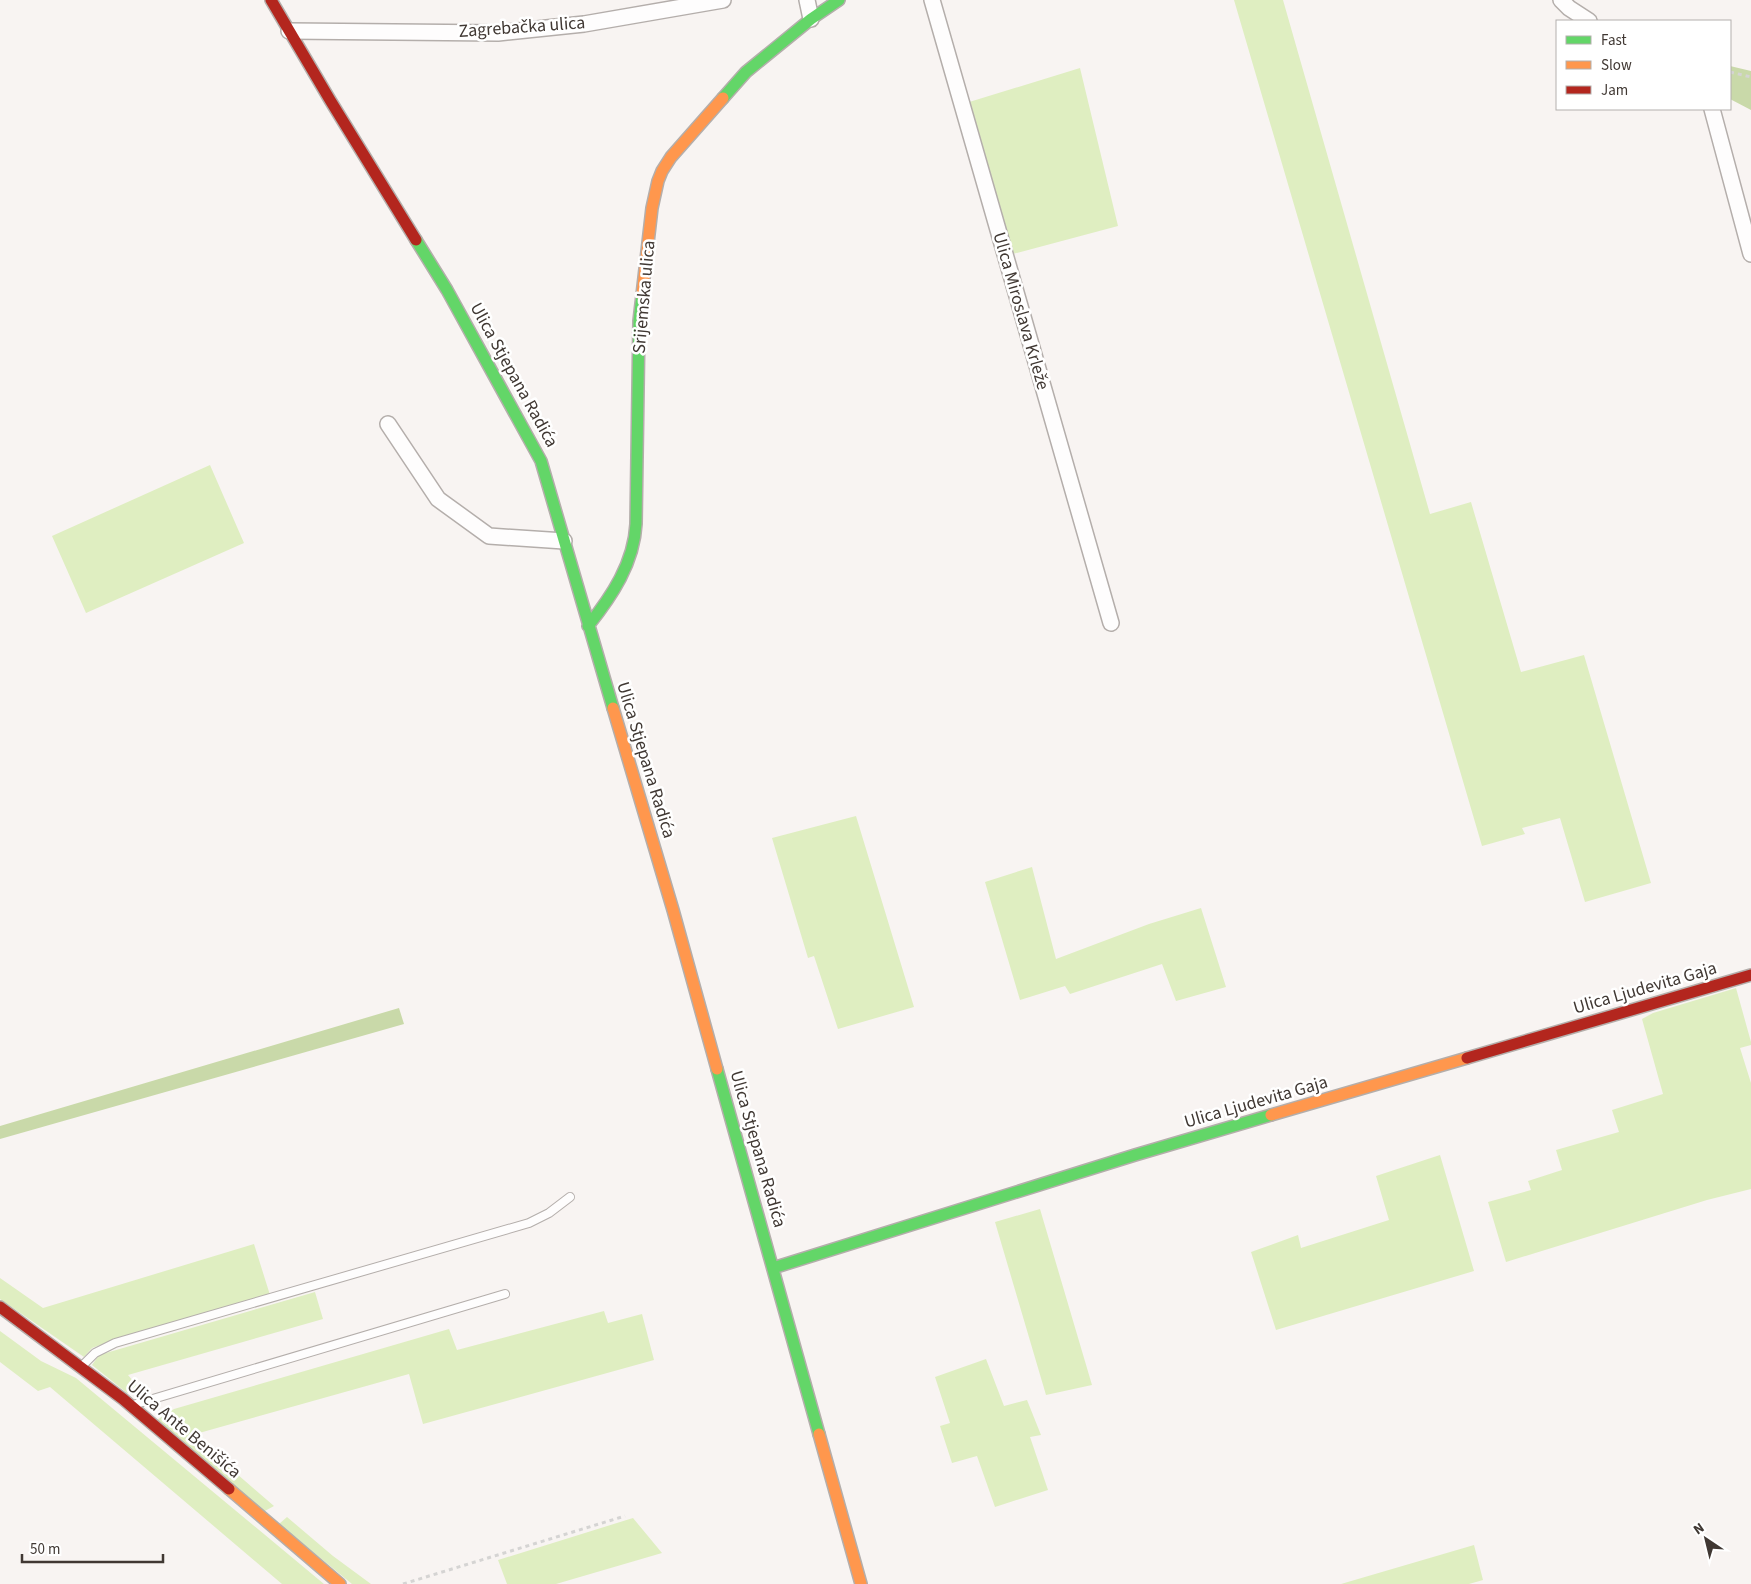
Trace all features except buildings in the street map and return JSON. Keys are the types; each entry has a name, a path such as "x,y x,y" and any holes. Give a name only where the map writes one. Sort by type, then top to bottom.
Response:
{"street":[{"name":"Ulica Stjepana Radića","path":"271,0 288,31 447,290 541,462 673,910 861,1584"},
{"name":"Zagrebačka ulica","path":"288,31 498,33 584,24 723,0"},
{"path":"807,0 811,19"},
{"name":"Srijemska ulica","path":"588,626 615,588 634,545 639,321 652,208 662,171 671,157 746,72 811,19 839,0"},
{"name":"Ulica Miroslava Krleže","path":"932,0 1111,622"},
{"path":"1562,0 1569,8 1587,20"},
{"path":"1712,110 1751,254"},
{"path":"388,424 438,499 489,536 564,541"},
{"name":"Ulica Ljudevita Gaja","path":"773,1268 1135,1156 1751,976"},
{"name":"Ulica Ante Benišića","path":"0,1307 130,1406 340,1584"}],"lane":[{"path":"80,1367 95,1353 115,1343 529,1223 549,1213 570,1197"},
{"path":"130,1406 505,1294"}],"path":[{"path":"1731,72 1751,77"},
{"path":"403,1584 625,1516"}],"green space":[{"path":"1234,0 1283,0 1430,514 1471,502 1521,672 1584,655 1651,883 1585,902 1560,818 1522,828 1525,834 1482,846"},
{"path":"1731,66 1751,71 1751,110 1731,100"},
{"path":"1080,68 1118,226 1009,255 966,103"},
{"path":"210,465 244,543 86,613 52,536"},
{"path":"856,816 914,1007 838,1029 814,956 808,958 772,838"},
{"path":"1032,867 1056,959 1149,924 1201,908 1226,987 1176,1001 1162,964 1070,994 1065,986 1020,1000 985,882"},
{"path":"1736,988 1751,1042 1751,1045 1740,1048 1751,1083 1751,1189 1707,1200 1506,1262 1488,1202 1531,1190 1528,1181 1562,1170 1556,1150 1619,1132 1612,1110 1663,1094 1642,1019 1653,1013"},
{"path":"399,1008 404,1024 0,1139 0,1126"},
{"path":"1440,1155 1474,1271 1276,1330 1251,1252 1298,1235 1301,1248 1389,1220 1376,1176"},
{"path":"1040,1209 1092,1385 1046,1395 995,1222"},
{"path":"254,1244 270,1295 103,1344 92,1348 84,1357 0,1299 0,1278 43,1308"},
{"path":"315,1292 323,1319 128,1375 139,1388 136,1393 127,1393 92,1365 99,1355"},
{"path":"604,1311 608,1323 642,1314 654,1360 423,1424 409,1374 192,1435 274,1506 263,1512 157,1420 174,1409 449,1329 457,1350"},
{"path":"0,1331 41,1361 76,1378 324,1584 282,1584 50,1387 38,1391 0,1362"},
{"path":"986,1359 1004,1406 1027,1400 1041,1435 1030,1437 1048,1490 995,1507 977,1456 952,1463 940,1426 950,1423 935,1377"},
{"path":"287,1517 333,1556 371,1584 352,1584 279,1524"},
{"path":"633,1518 662,1553 556,1584 507,1584 498,1560"},
{"path":"1474,1545 1483,1580 1469,1584 1341,1584"}],"traffic: fast":[{"path":"723,98 746,72 811,19 839,0"},
{"path":"416,240 447,290 541,461 613,708"},
{"path":"588,626 620,578 631,552 634,538 636,524 639,321 642,295"},
{"path":"717,1069 819,1434"},
{"path":"773,1268 1135,1155 1271,1115"}],"traffic: slow":[{"path":"642,295 652,208 662,171 671,157 723,98"},
{"path":"613,708 673,910 717,1069"},
{"path":"1271,1115 1467,1058"},
{"path":"819,1434 861,1584"},
{"path":"229,1489 340,1584"}],"traffic: jam":[{"path":"271,0 416,240"},
{"path":"1467,1058 1751,975"},
{"path":"0,1307 123,1399 229,1489"}]}
